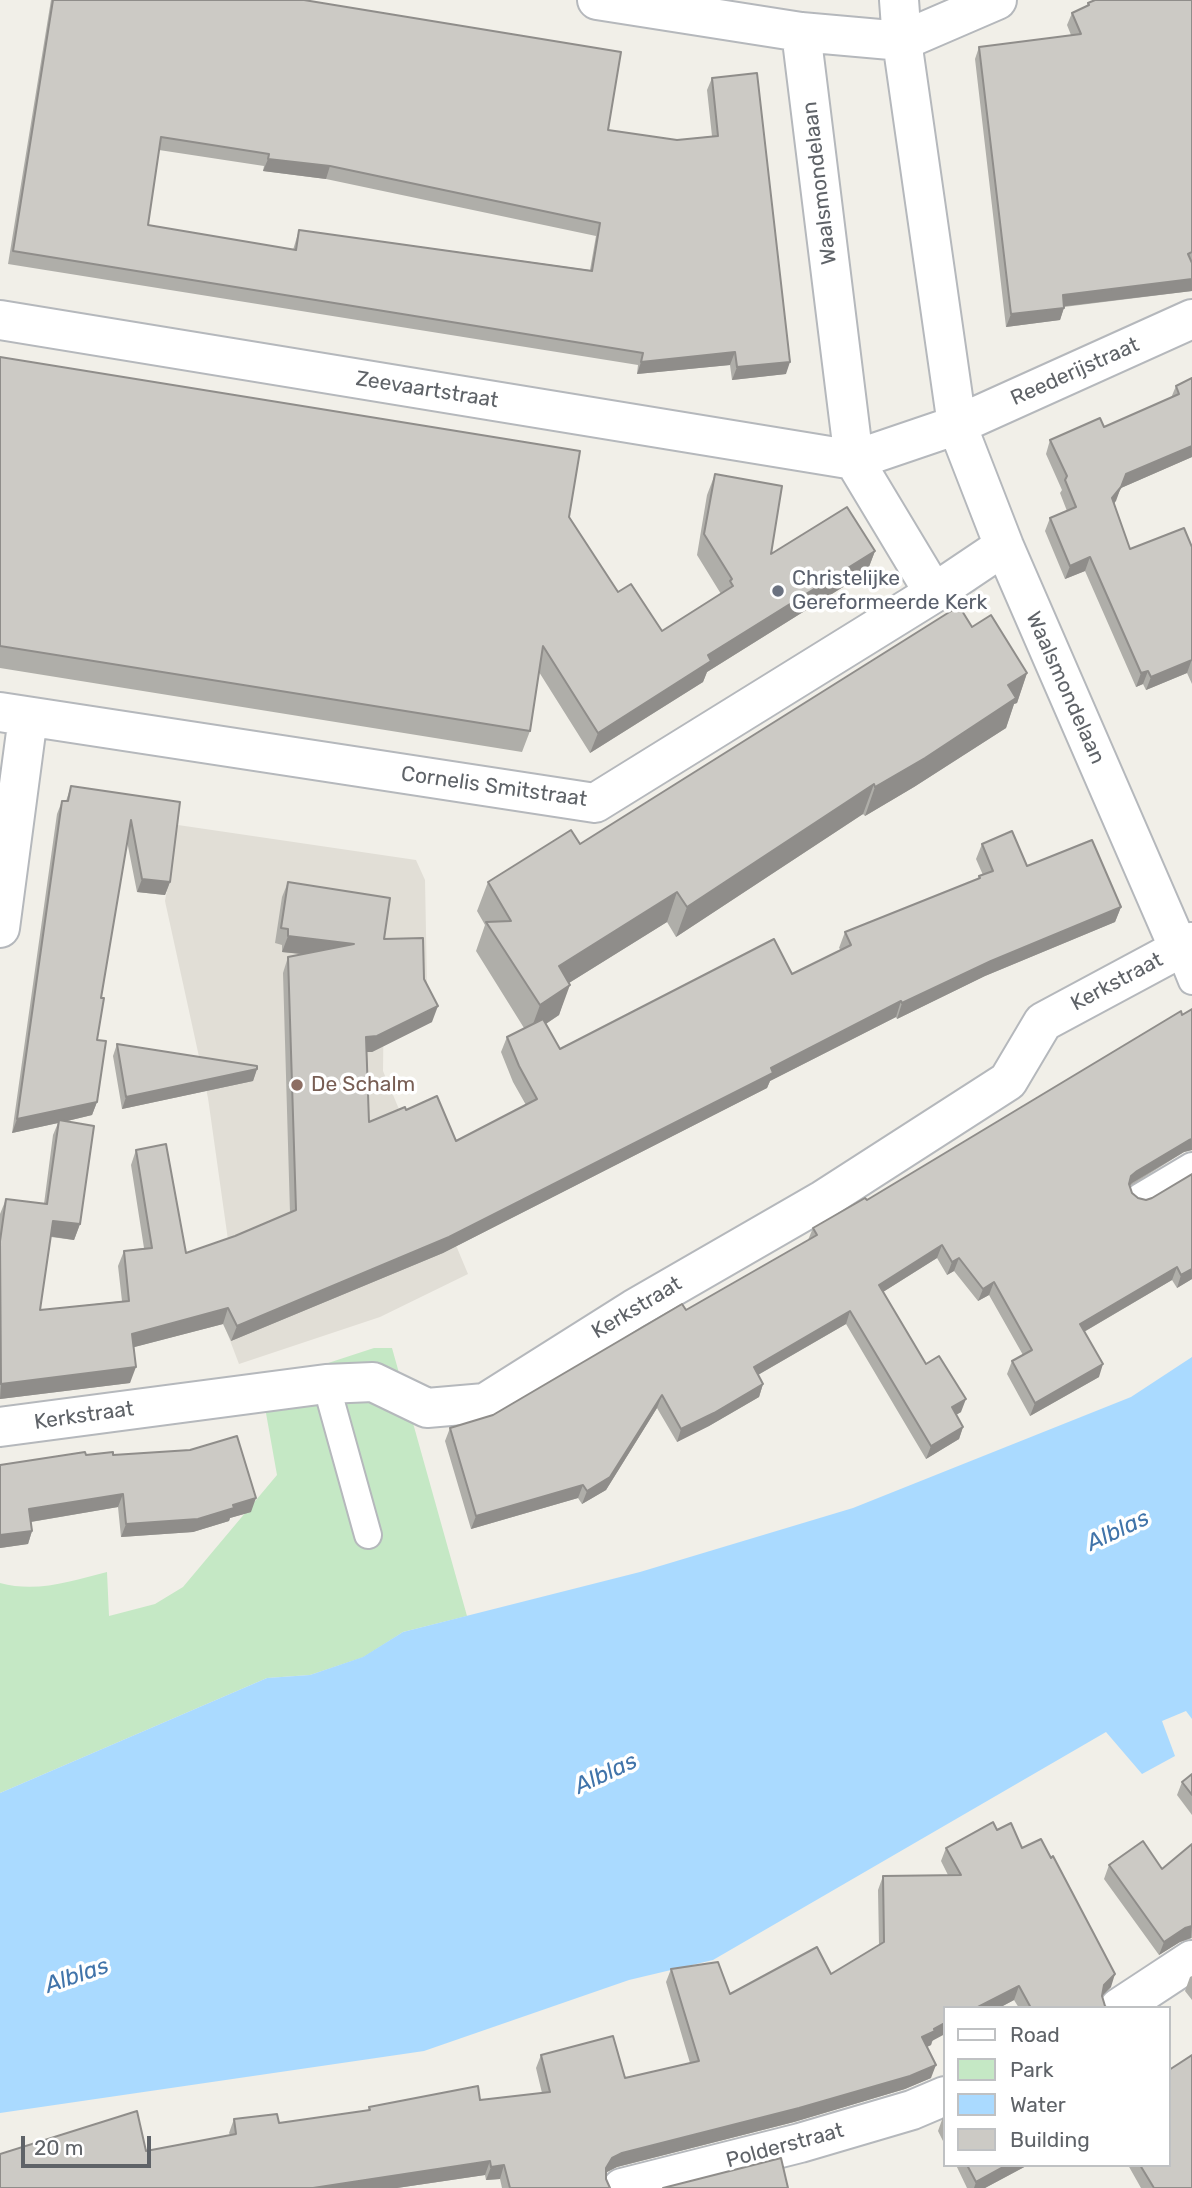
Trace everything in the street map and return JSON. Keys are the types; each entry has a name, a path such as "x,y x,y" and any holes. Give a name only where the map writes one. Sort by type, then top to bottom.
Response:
{"street":[{"path":"597,0 801,32 902,41 997,0"},
{"name":"Waalsmondelaan","path":"899,0 902,41 957,425 1004,546 1188,957"},
{"name":"Waalsmondelaan","path":"801,32 854,460 934,593"},
{"name":"Reederijstraat","path":"957,425 1192,319"},
{"name":"Zeevaartstraat","path":"0,320 854,460"},
{"path":"854,460 957,425"},
{"name":"Cornelis Smitstraat","path":"14,715 594,803 934,593 1004,546"},
{"path":"0,928 14,715"},
{"name":"Kerkstraat","path":"0,1427 326,1384 373,1382 427,1408 485,1403 634,1309 823,1200 1008,1082 1043,1022 1188,957"},
{"path":"1122,2006 1192,1960"},
{"name":"Polderstraat","path":"622,2188 800,2143 912,2110 944,2096"}],"lane":[{"path":"1140,1197 1192,1167"},
{"path":"326,1384 368,1535"}],"shaded area":[{"name":"De Schalm","path":"178,825 416,860 425,880 427,985 384,983 383,1071 468,1274 380,1317 239,1364 197,1254 228,1240 208,1098 165,901"}],"green space":[{"path":"374,1348 392,1348 467,1616 403,1632 364,1657 310,1675 267,1678 0,1793 0,1583 41,1586 107,1572 109,1616 155,1604 183,1587 277,1475 261,1385"}],"water":[{"name":"Alblas","path":"1192,1357 1192,1719 1186,1711 1162,1721 1175,1756 1142,1774 1106,1732 713,1960 629,1980 424,2051 0,2113 0,1793 267,1678 310,1675 363,1657 403,1632 640,1572 853,1508 1131,1397"}],"building":[{"path":"53,0 304,0 621,52 608,130 677,140 718,136 712,78 757,73 790,362 737,367 735,352 641,362 643,353 13,251","holes":["161,137 269,154 268,159 330,166 600,223 592,271 299,230 296,250 148,225"]},
{"path":"1095,0 1192,0 1192,252 1188,254 1192,263 1192,279 1063,295 1064,308 1011,314 979,47 1081,34 1072,13"},
{"path":"0,357 580,451 569,517 618,592 631,584 662,631 733,586 730,581 732,579 704,534 715,474 782,486 771,554 847,507 875,551 708,655 711,661 598,733 543,646 530,731 0,646"},
{"path":"1192,378 1192,446 1126,474 1121,487 1112,498 1130,549 1184,528 1192,547 1192,660 1151,677 1148,671 1141,673 1090,557 1070,566 1050,518 1076,507 1065,480 1067,476 1050,440 1100,418 1104,427 1179,394 1176,386"},
{"path":"959,606 972,627 991,615 1027,673 1008,685 1016,698 925,758 875,787 874,784 687,907 677,892 559,966 570,985 540,1005 486,922 511,921 488,882 571,830 580,844"},
{"path":"71,786 180,802 170,882 142,879 131,820 101,998 104,998 97,1040 106,1041 97,1102 17,1119 62,801 68,801"},
{"path":"1012,831 1027,866 1092,840 1121,907 991,961 902,1003 901,1001 771,1068 773,1073 449,1237 237,1326 228,1308 132,1334 136,1367 1,1384 0,1241 6,1199 47,1204 59,1120 94,1126 80,1224 53,1221 40,1310 129,1301 124,1251 152,1248 136,1150 166,1144 186,1253 296,1210 288,957 354,944 288,936 288,929 281,928 288,882 390,898 384,939 423,938 424,979 438,1006 377,1036 366,1037 369,1122 437,1096 456,1141 537,1099 507,1037 543,1019 560,1049 774,939 792,974 851,945 845,932 993,871 982,844"},
{"path":"1192,1009 1192,1139 1137,1171 1131,1176 1129,1184 1132,1193 1146,1200 1192,1174 1192,1269 1181,1275 1177,1267 1080,1324 1103,1364 1035,1403 1012,1361 1032,1350 994,1282 983,1289 959,1258 952,1262 942,1245 879,1285 926,1364 939,1356 966,1399 952,1407 963,1427 931,1446 850,1311 754,1367 763,1384 681,1429 662,1395 610,1477 587,1491 583,1485 476,1516 450,1428 493,1415 682,1304 686,1310 817,1235 813,1228 865,1198 867,1200 1181,1011 1182,1015"},
{"path":"117,1044 257,1066 257,1069 126,1097"},
{"path":"237,1436 256,1498 233,1505 234,1508 198,1519 126,1524 123,1494 29,1509 32,1531 0,1535 0,1465 85,1452 86,1455 113,1452 113,1455 190,1450"},
{"path":"1192,1774 1192,1795 1182,1782"},
{"path":"993,1822 997,1830 1011,1823 1022,1848 1041,1839 1051,1858 1053,1856 1115,1974 1104,1985 1102,1996 1105,2006 1030,2006 1019,1986 980,2006 944,2006 944,2024 922,2037 936,2065 910,2076 799,2108 622,2153 612,2158 606,2168 606,2179 610,2188 510,2188 504,2165 491,2167 490,2161 313,2188 0,2188 0,2154 137,2111 146,2151 236,2134 234,2119 277,2114 279,2123 370,2110 369,2107 478,2086 480,2100 550,2092 541,2055 613,2036 625,2078 699,2061 671,1969 718,1962 730,1994 817,1947 831,1974 884,1942 883,1876 961,1875 946,1848"},
{"path":"1143,1841 1162,1869 1192,1844 1192,1926 1164,1942 1109,1865"},
{"path":"1192,2055 1192,2188 1154,2188 1141,2167 1171,2167 1171,2069"},
{"path":"781,2158 788,2188 663,2188"},
{"path":"968,2167 1003,2167 976,2182"}],"place":[{"name":"Christelijke Gereformeerde Kerk","path":"778,591"},
{"name":"De Schalm","path":"297,1085"}]}
